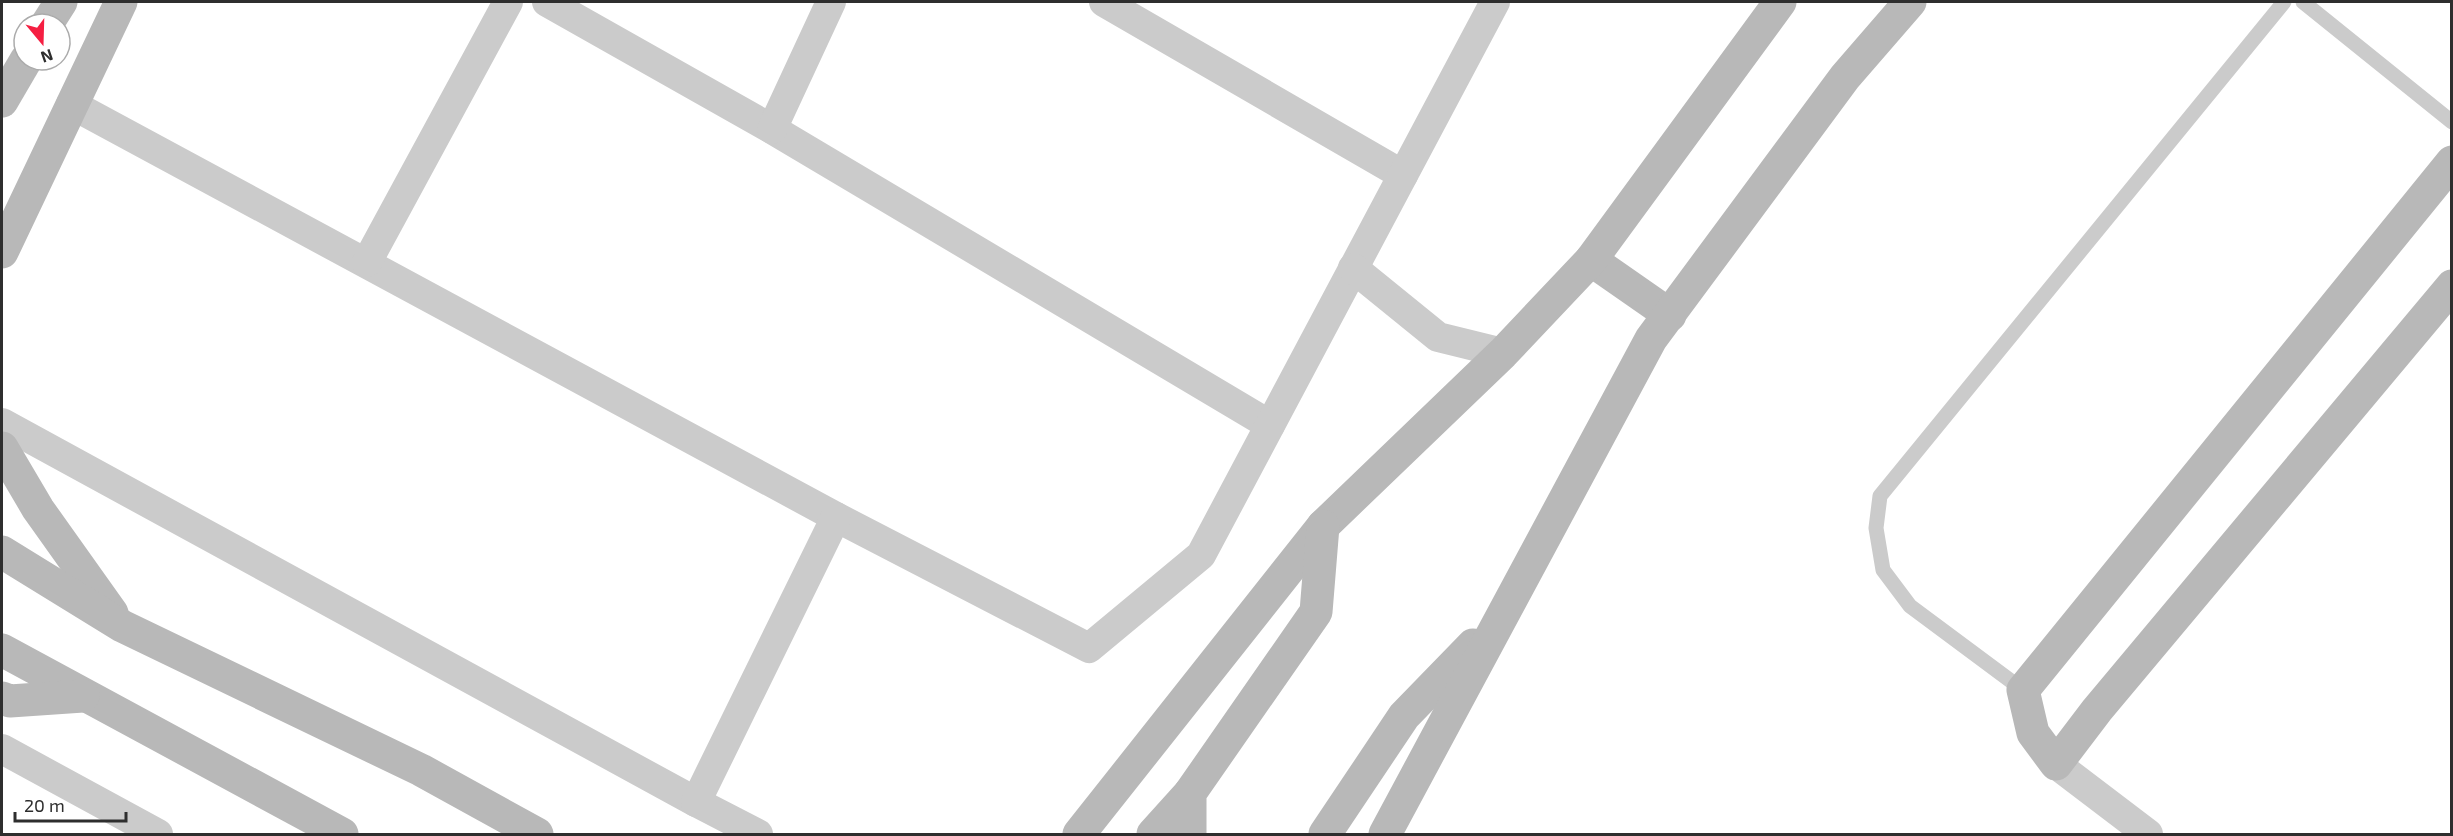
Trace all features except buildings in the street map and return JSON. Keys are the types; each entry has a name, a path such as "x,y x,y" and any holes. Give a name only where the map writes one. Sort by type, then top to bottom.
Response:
{"main road":[{"path":"2,252 121,2"},
{"path":"1079,834 1323,526 1503,353 1591,260 1780,2"},
{"path":"1385,834 1652,339 1845,77 1910,2"},
{"path":"2,100 19,72"},
{"path":"2451,162 2023,690 2033,733 2056,764 2097,710 2451,286"},
{"path":"1591,260 1670,315"},
{"path":"2,447 38,509 122,626"},
{"path":"1154,834 1190,794 1316,612 1323,526"},
{"path":"2,552 122,626 421,770 537,834"},
{"path":"1325,834 1404,716 1500,618"},
{"path":"2,650 83,696 342,834"},
{"path":"2,698 10,701 83,696"},
{"path":"1190,794 1190,834"}],"street":[{"path":"367,262 508,2"},
{"path":"548,2 772,129 1270,425"},
{"path":"772,129 831,2"},
{"path":"1104,2 1403,175"},
{"path":"71,104 836,517 1089,648 1201,555 1494,2"},
{"path":"1353,268 1438,337 1503,353"},
{"path":"2,423 758,834"},
{"path":"696,802 836,517"},
{"path":"2,749 158,834"},
{"path":"2056,764 2148,834"}],"lane":[{"path":"2023,690 1910,606 1883,570 1876,528 1880,496 2284,2"},
{"path":"2303,2 2451,122"}]}
